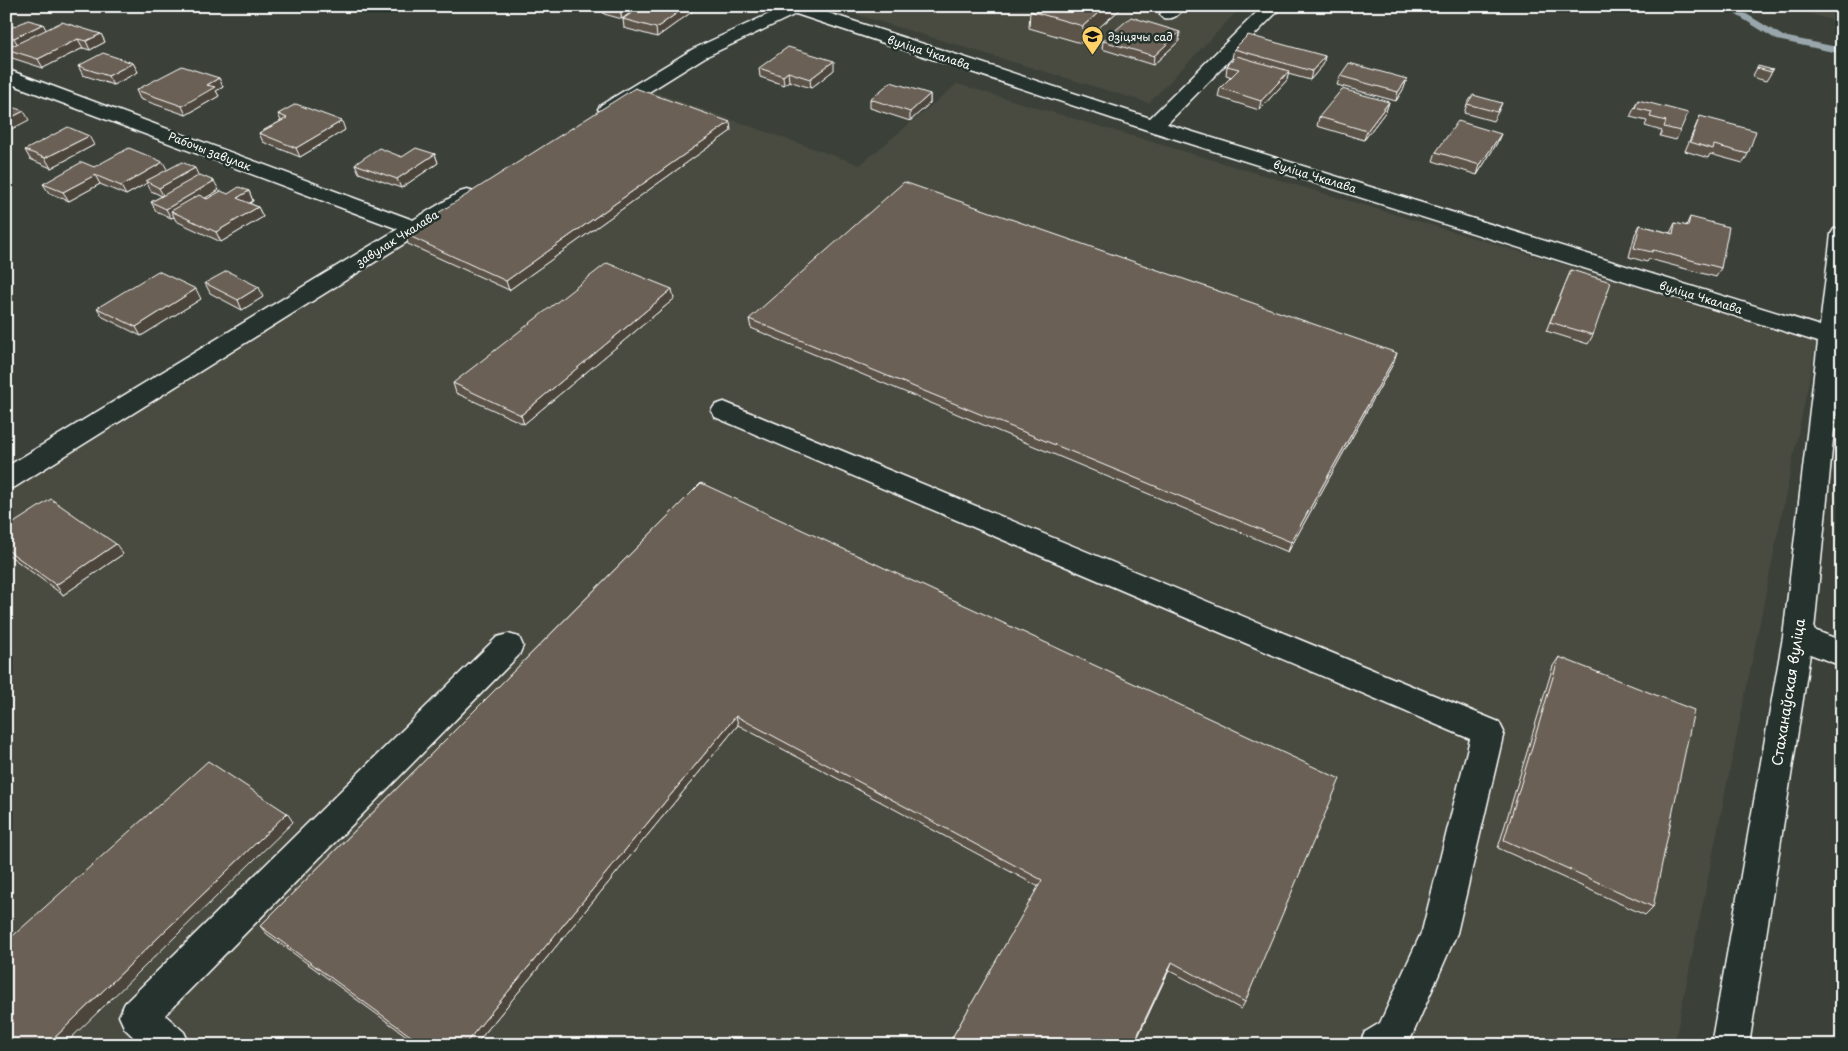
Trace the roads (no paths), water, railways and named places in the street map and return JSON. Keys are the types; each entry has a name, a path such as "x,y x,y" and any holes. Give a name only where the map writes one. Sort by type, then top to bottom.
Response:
{"street":[{"path":"1154,126 1271,8 1266,6"},
{"path":"590,120 699,53 792,7"},
{"name":"вуліца Чкалава","path":"792,7 1154,126 1836,339"},
{"name":"Рабочы завулак","path":"6,75 414,228"},
{"name":"завулак Чкалава","path":"6,480 481,186"},
{"name":"Стаханаўская вуліца","path":"1730,1045 1798,637 1836,339 1842,234"},
{"path":"724,412 1488,732 1439,933 1393,1036 1378,1045"},
{"path":"1798,637 1842,654"},
{"path":"171,1045 138,1016 508,646"}],"waterway":[{"path":"1726,6 1780,38 1842,51"}],"place":[{"name":"дзіцячы сад","path":"1092,55"}]}
